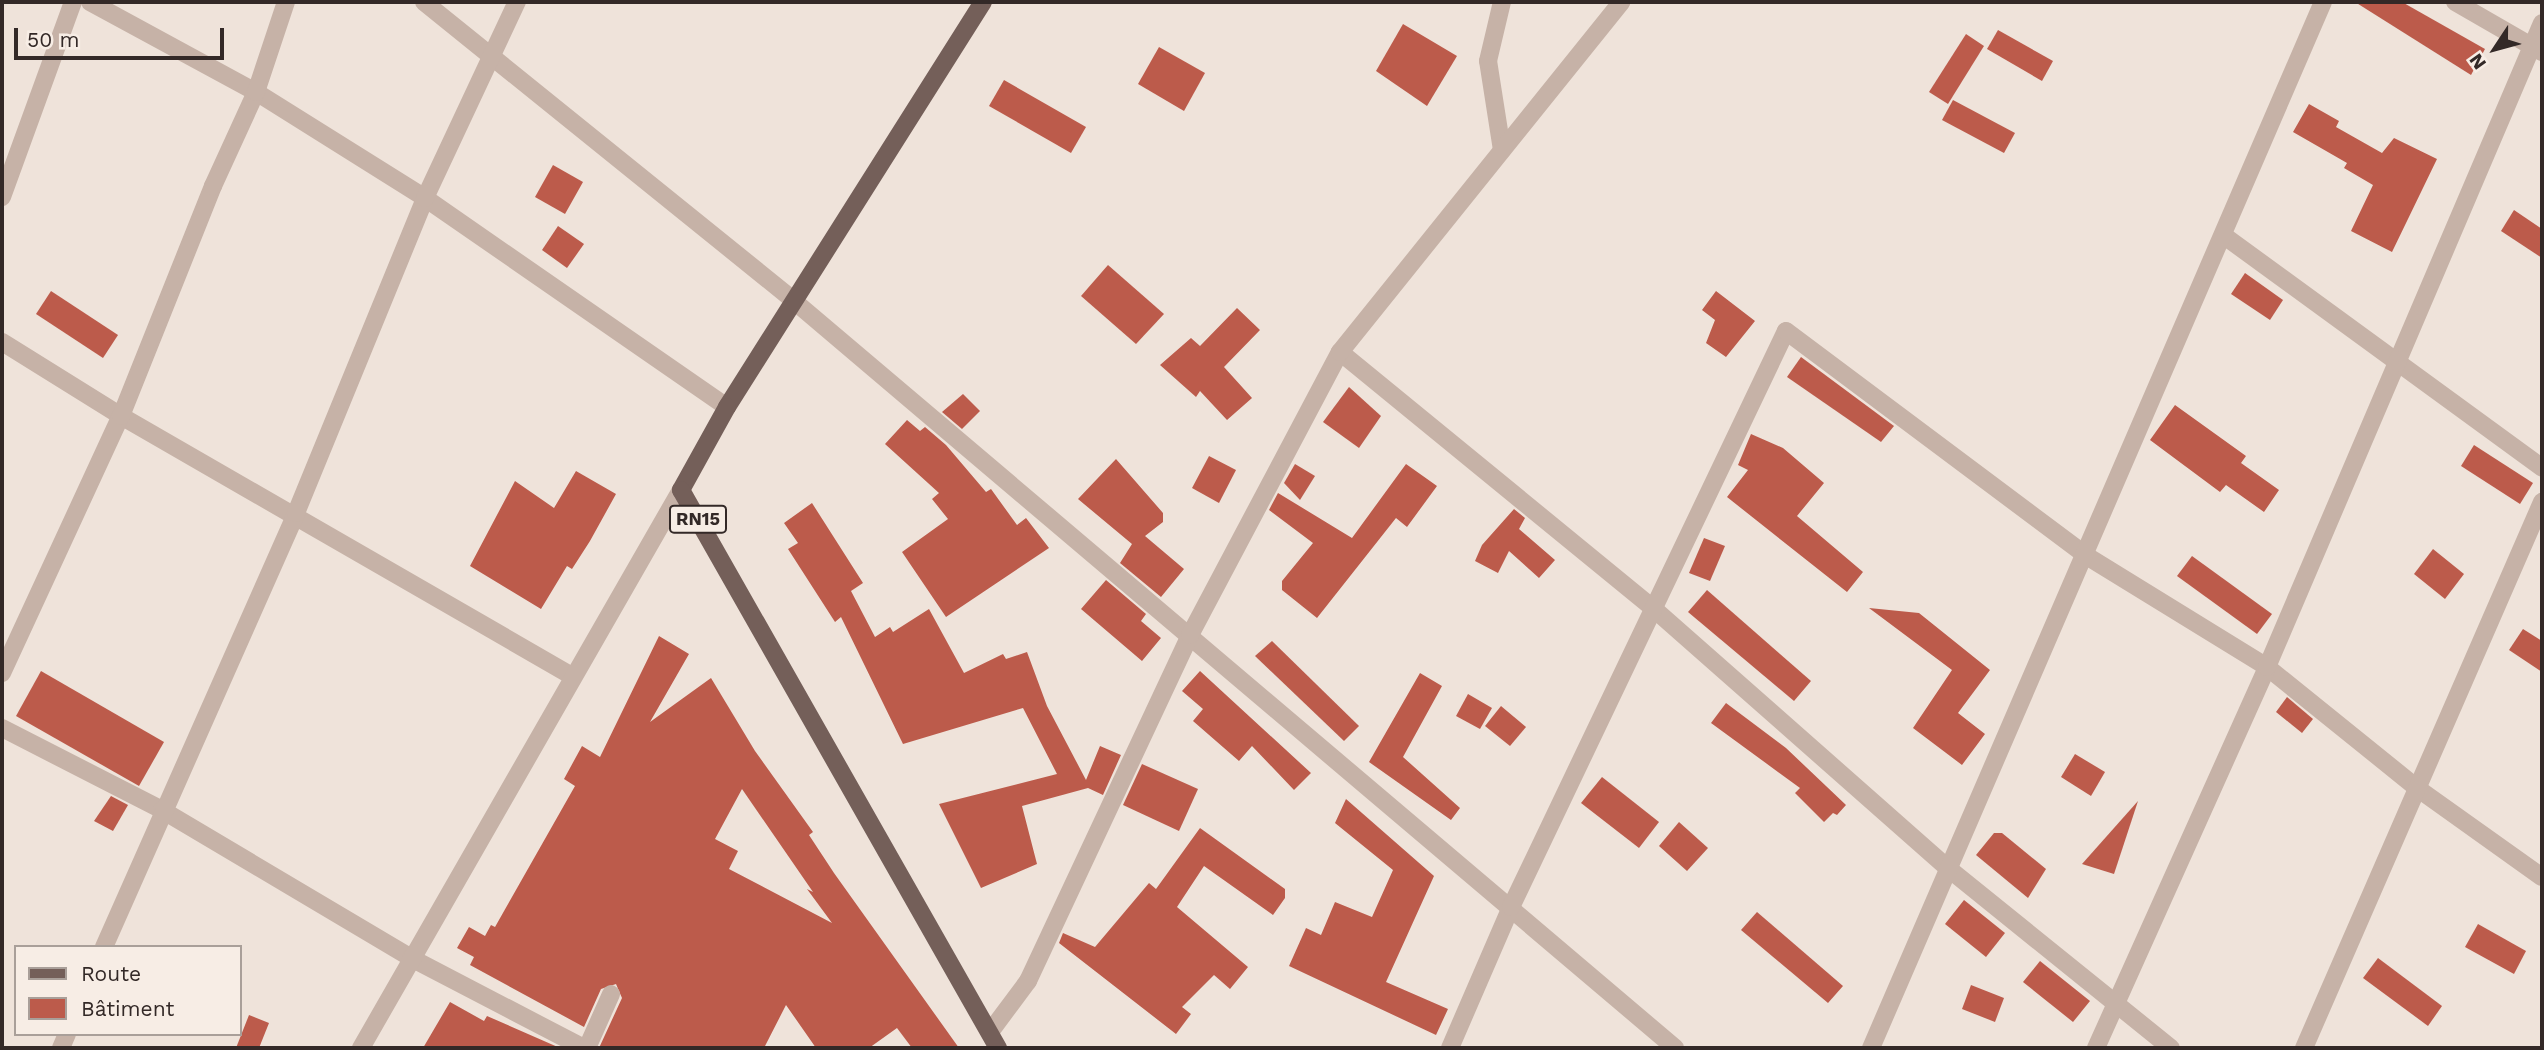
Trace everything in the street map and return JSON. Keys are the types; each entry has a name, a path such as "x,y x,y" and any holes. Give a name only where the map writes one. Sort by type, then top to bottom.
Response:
{"main road":[{"name":"RN15","path":"983,2 727,407 681,490 998,1048"}],"street":[{"path":"2,197 73,2"},
{"path":"90,2 256,92 425,198 727,407"},
{"path":"2,673 121,416 213,186 256,92 286,2"},
{"path":"424,2 794,301 1675,1048"},
{"path":"105,945 162,810 296,513 425,198 517,2"},
{"path":"1502,2 1488,61 1502,150"},
{"path":"990,1032 1028,981 1190,635 1340,352 1621,2"},
{"path":"1871,1048 2323,2"},
{"path":"2455,2 2537,49"},
{"path":"2096,1048 2267,667 2397,362 2537,49 2542,23"},
{"path":"2223,235 2542,468"},
{"path":"1450,1048 1511,907 1786,331 2085,555 2267,667 2417,788 2542,877"},
{"path":"2,342 121,416 296,513 572,676"},
{"path":"1340,352 1654,609 1949,869 2171,1048"},
{"path":"360,1048 681,490"},
{"path":"2304,1048 2542,502"},
{"path":"2,729 162,810 411,958 585,1048 611,994"}],"building":[{"path":"2355,2 2402,2 2485,49 2471,75"},
{"path":"1403,24 1457,56 1427,106 1376,71"},
{"path":"1998,30 2053,61 2042,81 1987,49"},
{"path":"1966,34 1984,46 1948,104 1929,92"},
{"path":"1159,47 1205,73 1184,111 1138,84"},
{"path":"1004,80 1086,127 1071,153 989,106"},
{"path":"1953,100 2015,133 2004,153 1942,120"},
{"path":"2309,104 2339,121 2336,127 2382,153 2394,138 2437,159 2392,252 2351,231 2373,185 2344,168 2347,163 2293,132"},
{"path":"553,165 583,182 565,214 535,197"},
{"path":"2514,210 2542,229 2542,258 2501,231"},
{"path":"558,226 584,244 567,268 542,250"},
{"path":"1108,265 1164,314 1136,344 1081,296"},
{"path":"2245,273 2283,300 2270,320 2231,294"},
{"path":"51,291 118,335 103,358 36,314"},
{"path":"1716,291 1755,321 1726,357 1706,343 1715,320 1702,310"},
{"path":"1237,308 1260,330 1224,367 1252,398 1227,420 1200,391 1196,397 1160,365 1191,338 1200,346"},
{"path":"1801,357 1894,426 1881,442 1787,377"},
{"path":"1349,387 1381,416 1359,448 1323,422"},
{"path":"963,394 980,411 962,429 942,412"},
{"path":"2175,405 2246,456 2241,463 2279,490 2264,512 2226,485 2220,492 2150,440"},
{"path":"907,420 920,431 925,427 946,445 986,492 991,489 1017,525 1026,518 1049,548 946,617 902,552 948,519 932,499 939,493 885,444"},
{"path":"1751,434 1783,448 1824,483 1797,516 1863,572 1847,592 1727,497 1748,470 1738,465"},
{"path":"2474,445 2533,483 2520,504 2461,466"},
{"path":"1209,456 1236,470 1219,503 1192,488"},
{"path":"1116,459 1163,513 1163,522 1145,536 1184,569 1161,597 1120,563 1132,544 1078,499"},
{"path":"1295,464 1315,476 1300,500 1284,483"},
{"path":"1406,464 1437,486 1407,527 1396,518 1317,618 1282,590 1282,581 1313,543 1269,510 1278,493 1352,538"},
{"path":"576,471 616,494 572,569 567,566 541,609 470,566 515,481 554,508"},
{"path":"812,503 863,583 851,591 875,637 890,627 893,632 929,609 964,673 1003,654 1006,659 1027,652 1047,706 1086,780 1100,746 1121,755 1103,795 1088,788 1022,806 1037,864 981,888 939,804 1057,774 1023,708 903,744 841,617 835,622 788,549 798,543 784,523"},
{"path":"1514,509 1525,518 1519,529 1555,560 1539,578 1509,551 1498,573 1475,561 1482,545"},
{"path":"1704,538 1725,546 1710,581 1689,573"},
{"path":"2433,549 2464,574 2445,599 2414,574"},
{"path":"2192,556 2272,614 2257,634 2177,576"},
{"path":"1106,580 1146,614 1141,621 1161,638 1142,661 1081,609"},
{"path":"1707,590 1811,681 1794,701 1688,612"},
{"path":"1869,608 1919,613 1990,670 1958,713 1985,734 1962,765 1913,728 1952,670"},
{"path":"2523,629 2542,641 2542,672 2509,650"},
{"path":"659,636 689,654 650,722 711,678 755,751 813,832 809,835 834,873 959,1048 912,1048 897,1028 869,1048 816,1048 786,1005 764,1048 599,1048 622,998 616,984 601,989 584,1027 470,965 474,957 457,948 469,927 485,936 491,925 495,927 575,786 564,779 582,746 600,757","holes":["742,789 813,892 807,889 832,923 729,869 738,851 715,839"]},
{"path":"1272,641 1359,726 1344,741 1255,656"},
{"path":"41,671 164,742 139,786 16,716"},
{"path":"1200,671 1311,773 1294,790 1252,746 1239,761 1193,721 1203,709 1182,691"},
{"path":"1420,673 1442,686 1403,757 1460,808 1451,820 1369,762"},
{"path":"1468,694 1492,708 1480,729 1456,716"},
{"path":"2287,697 2313,719 2302,733 2276,712"},
{"path":"1726,703 1786,748 1846,805 1837,815 1833,813 1824,822 1795,793 1800,788 1711,723"},
{"path":"1501,706 1526,727 1510,746 1485,726"},
{"path":"2075,754 2105,772 2091,796 2061,777"},
{"path":"1142,764 1198,789 1179,831 1123,805"},
{"path":"1602,777 1659,822 1639,848 1581,803"},
{"path":"111,796 128,805 113,831 94,821"},
{"path":"1346,799 1434,876 1386,982 1448,1009 1436,1035 1289,966 1306,928 1321,935 1335,902 1372,917 1393,870 1335,823"},
{"path":"2138,801 2114,874 2082,864"},
{"path":"1679,822 1708,848 1687,871 1659,846"},
{"path":"1200,828 1285,889 1285,898 1273,915 1204,866 1177,907 1248,967 1230,989 1214,975 1182,1007 1191,1014 1176,1034 1059,943 1063,933 1095,947 1149,883 1156,889"},
{"path":"1994,833 2002,833 2046,869 2028,898 1976,855"},
{"path":"1964,900 2005,933 1986,957 1945,924"},
{"path":"1757,912 1843,986 1828,1003 1741,930"},
{"path":"2478,924 2526,951 2514,974 2465,947"},
{"path":"2378,958 2442,1006 2428,1026 2363,978"},
{"path":"2040,961 2090,1001 2073,1022 2023,982"},
{"path":"1971,985 2004,998 1995,1022 1962,1009"},
{"path":"450,1002 484,1021 487,1016 560,1048 423,1048"},
{"path":"249,1015 269,1023 259,1048 236,1048"}]}
